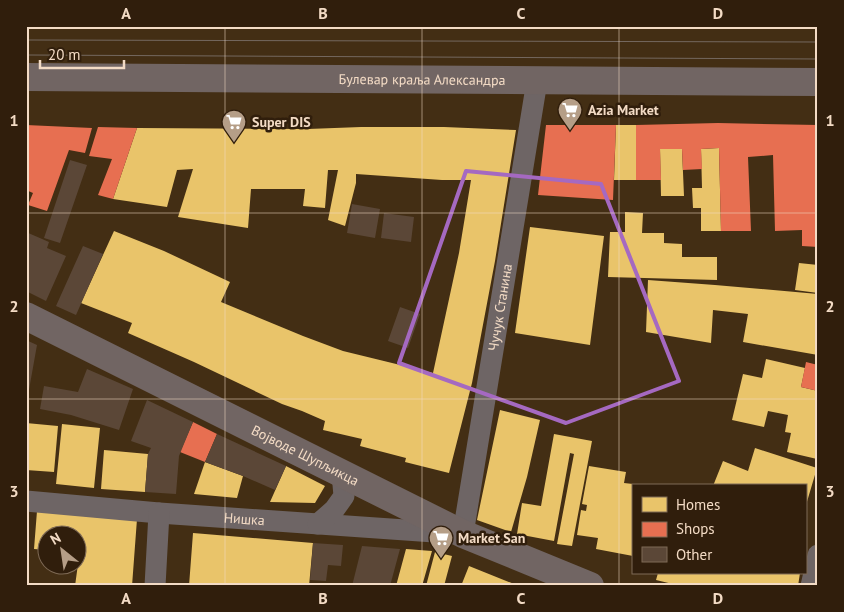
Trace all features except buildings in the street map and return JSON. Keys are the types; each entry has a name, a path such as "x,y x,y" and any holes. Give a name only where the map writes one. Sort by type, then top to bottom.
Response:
{"main road":[{"name":"Булевар краља Александра","path":"26,77 818,82"},
{"name":"Војводе Шупљикца","path":"26,316 463,534 590,586"}],"street":[{"name":"Чучук Станина","path":"463,534 537,81"},
{"path":"318,524 334,510 344,496 342,474"},
{"name":"Нишка","path":"26,501 159,513 463,534"},
{"path":"155,586 159,513"},
{"path":"811,586 818,555"}],"highlighted area":[{"path":"466,171 601,184 679,381 566,423 399,363"}],"tram line":[{"path":"26,40 818,42"},
{"path":"26,55 818,59"}],"place":[{"name":"Azia Market","path":"570,131"},
{"name":"Super DIS","path":"234,143"},
{"name":"Market San","path":"441,559"}]}
